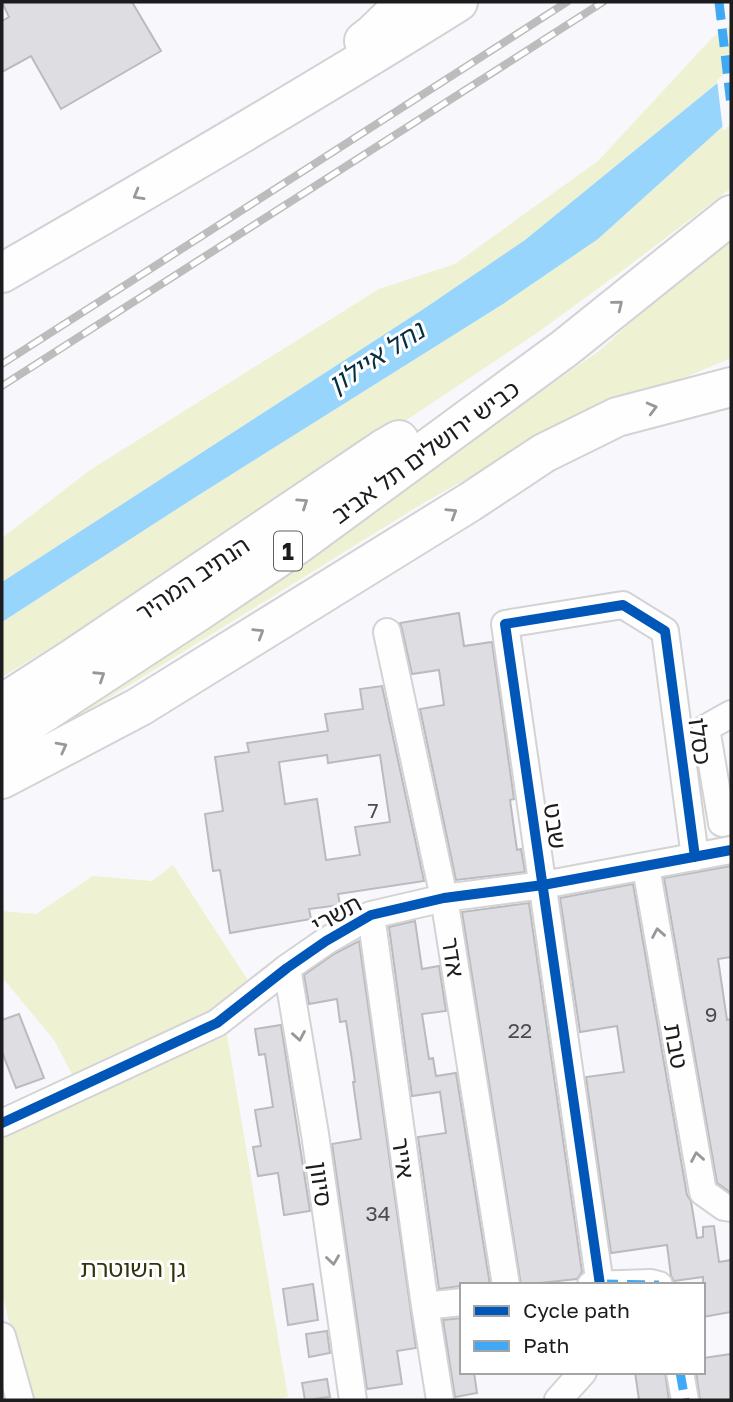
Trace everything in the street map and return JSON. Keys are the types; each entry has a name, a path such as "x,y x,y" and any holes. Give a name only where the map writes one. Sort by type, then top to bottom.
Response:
{"highway":[{"path":"198,161 373,34 406,2"},
{"path":"2,273 198,161 458,2"},
{"name":"כביש ירושלים תל אביב","path":"2,740 298,544 565,348 731,215"},
{"name":"הנתיב המהיר","path":"2,704 385,448 565,348"},
{"path":"2,779 139,707 544,453 617,417 725,386"}],"street":[{"name":"שבט","path":"597,1283 505,624 623,605 665,631"},
{"name":"כסלו","path":"665,631 695,857"},
{"name":"אדר","path":"387,632 444,898 506,1283"},
{"path":"678,727 706,728 731,714"},
{"path":"706,728 722,823 731,821"},
{"name":"תשרי","path":"2,1123 217,1023 326,941 371,915 444,898 543,885 731,850"},
{"name":"טבת","path":"646,867 703,1192 724,1207 731,1208"},
{"name":"אייר","path":"371,915 440,1400"},
{"name":"סיוון","path":"288,968 353,1400"},
{"path":"425,1307 460,1302"},
{"path":"2,1336 20,1400"},
{"path":"558,1400 581,1374"},
{"path":"680,1374 685,1400"}],"green space":[{"path":"731,24 731,72 525,240 422,310 2,582 2,538 90,470 379,289 455,264 598,161 712,38"},
{"path":"731,119 730,189 537,333 260,521 2,677 2,622 503,304 598,239"},
{"path":"731,233 731,358 539,439 425,502 15,756 599,351"},
{"path":"173,865 251,985 222,1007 72,1074 54,1040 2,977 2,911 36,914 93,876 152,881"},
{"name":"גן השוטרת","path":"227,1035 288,1397 264,1400 28,1400 2,1292 2,1136"}],"water":[{"name":"נחל איילון","path":"731,72 731,119 598,239 503,304 2,622 2,582 422,310 525,240"}],"pier":[{"path":"731,69 731,124 723,131 717,80"}],"building":[{"path":"2,2 132,2 161,51 61,109 31,56 2,72 2,21 9,17"},
{"path":"459,613 464,646 492,642 514,799 510,800 517,850 521,849 525,872 456,880 420,709 444,705 439,670 412,674 400,623"},
{"path":"382,686 424,881 338,894 340,905 309,909 311,919 230,933 220,870 213,871 205,814 223,811 215,757 249,752 247,743 328,731 325,714 363,709 360,689","holes":["327,755 328,763 380,755 390,822 355,827 360,855 326,860 317,799 285,804 279,762"]},
{"path":"731,866 731,957 718,959 727,1020 731,1019 730,1192 717,1183 664,878"},
{"path":"633,884 687,1195 691,1201 697,1238 703,1237 703,1227 714,1226 719,1262 731,1260 731,1312 705,1317 703,1277 674,1281 667,1245 611,1253 586,1077 624,1072 617,1026 580,1032 560,898"},
{"path":"529,903 582,1272 577,1279 521,1283 462,912"},
{"path":"415,921 422,969 439,966 446,1011 422,1014 429,1059 433,1058 436,1076 456,1073 490,1283 460,1283 460,1286 439,1289 418,1137 446,1133 440,1092 412,1096 389,927"},
{"path":"359,941 416,1348 397,1351 402,1384 367,1389 332,1144 361,1139 352,1060 346,1021 340,1022 337,999 309,1004 304,975"},
{"path":"19,1014 44,1078 16,1088 2,1052 2,1020"},
{"path":"281,1025 310,1211 284,1215 278,1173 258,1176 253,1147 261,1146 255,1110 273,1107 265,1054 259,1055 255,1029"},
{"path":"313,1284 318,1320 288,1325 283,1289"},
{"path":"460,1318 460,1374 474,1374 477,1393 455,1397 443,1320"},
{"path":"327,1331 330,1353 309,1357 306,1334"},
{"path":"731,1354 731,1400 700,1400 696,1374 705,1374 705,1358"},
{"path":"635,1374 665,1374 669,1400 639,1400"},
{"path":"327,1379 330,1397 305,1400 302,1383"}],"railway":[{"path":"2,364 567,2"},
{"path":"2,386 603,2"}],"marked path":[{"path":"719,2 731,105"},
{"path":"680,1374 685,1400"}],"cycle path":[{"path":"600,1283 505,624 623,605 665,631 695,857"},
{"path":"2,1123 217,1023 287,968 371,915 444,898 543,885 731,850"}]}
